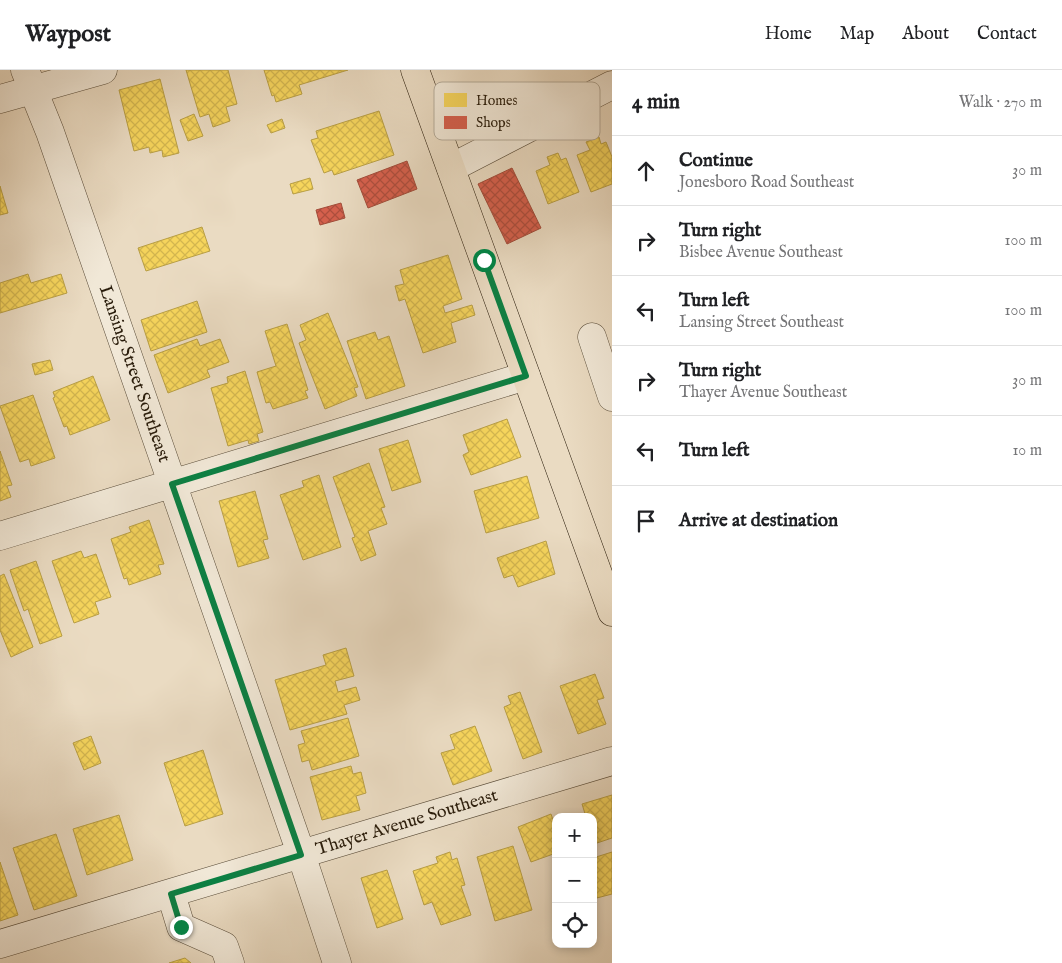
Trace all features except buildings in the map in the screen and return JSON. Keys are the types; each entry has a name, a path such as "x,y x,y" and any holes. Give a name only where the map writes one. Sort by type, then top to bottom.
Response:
{"main road":[{"path":"415,70 434,122"},
{"path":"441,140 612,612"}],"street":[{"path":"0,99 28,80 103,70"},
{"name":"Lansing Street Southeast","path":"28,80 50,132 337,963"},
{"path":"600,91 612,85"},
{"path":"451,168 505,140"},
{"path":"592,337 612,397"},
{"path":"0,536 526,376"},
{"name":"Thayer Avenue Southeast","path":"0,944 612,761"},
{"path":"171,894 181,927 224,946 230,963"}],"route":[{"path":"181,927 171,894 301,855 172,484 526,376 484,260"}]}
